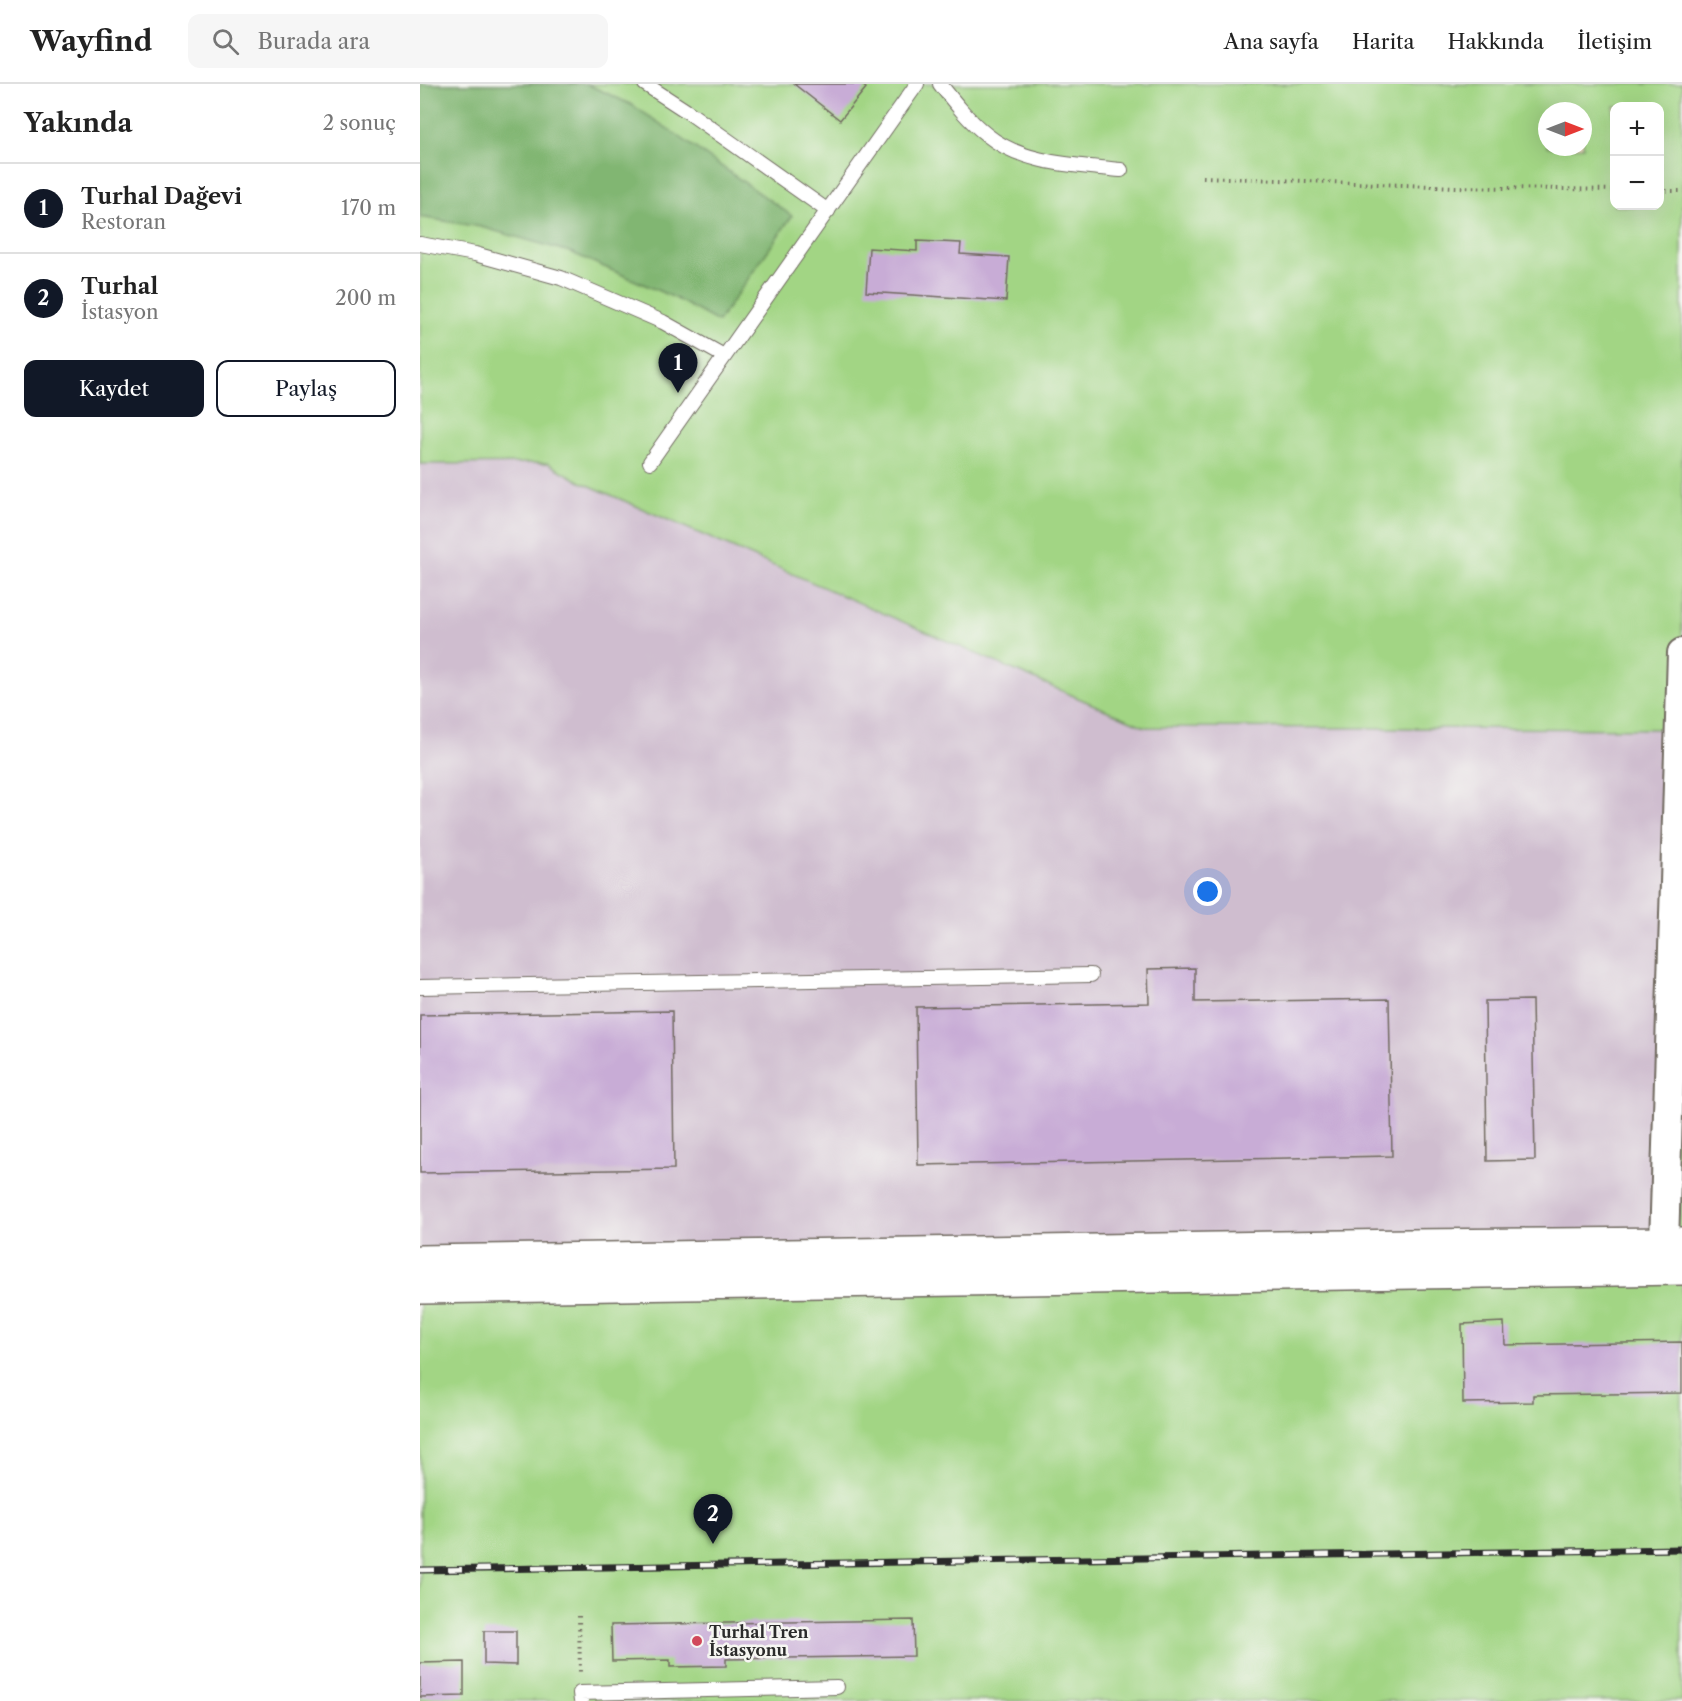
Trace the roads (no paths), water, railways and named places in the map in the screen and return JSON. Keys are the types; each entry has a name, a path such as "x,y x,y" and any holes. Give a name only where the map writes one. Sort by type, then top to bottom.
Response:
{"street":[{"path":"1676,1252 1682,653"},
{"path":"420,1263 1410,1246 1676,1252"},
{"path":"420,1287 1676,1252"}],"lane":[{"path":"645,84 828,211"},
{"path":"650,462 917,84"},
{"path":"940,84 964,114 988,136 1010,149 1037,159 1121,170"},
{"path":"420,244 475,254 561,278 663,322 724,356"},
{"path":"420,987 1091,975"},
{"path":"581,1697 837,1688"}],"railway":[{"path":"420,1570 1682,1549"}],"place":[{"name":"Turhal Dağevi","path":"678,393"},
{"name":"Turhal","path":"713,1544"},
{"name":"Turhal Tren İstasyonu","path":"697,1641"}]}
